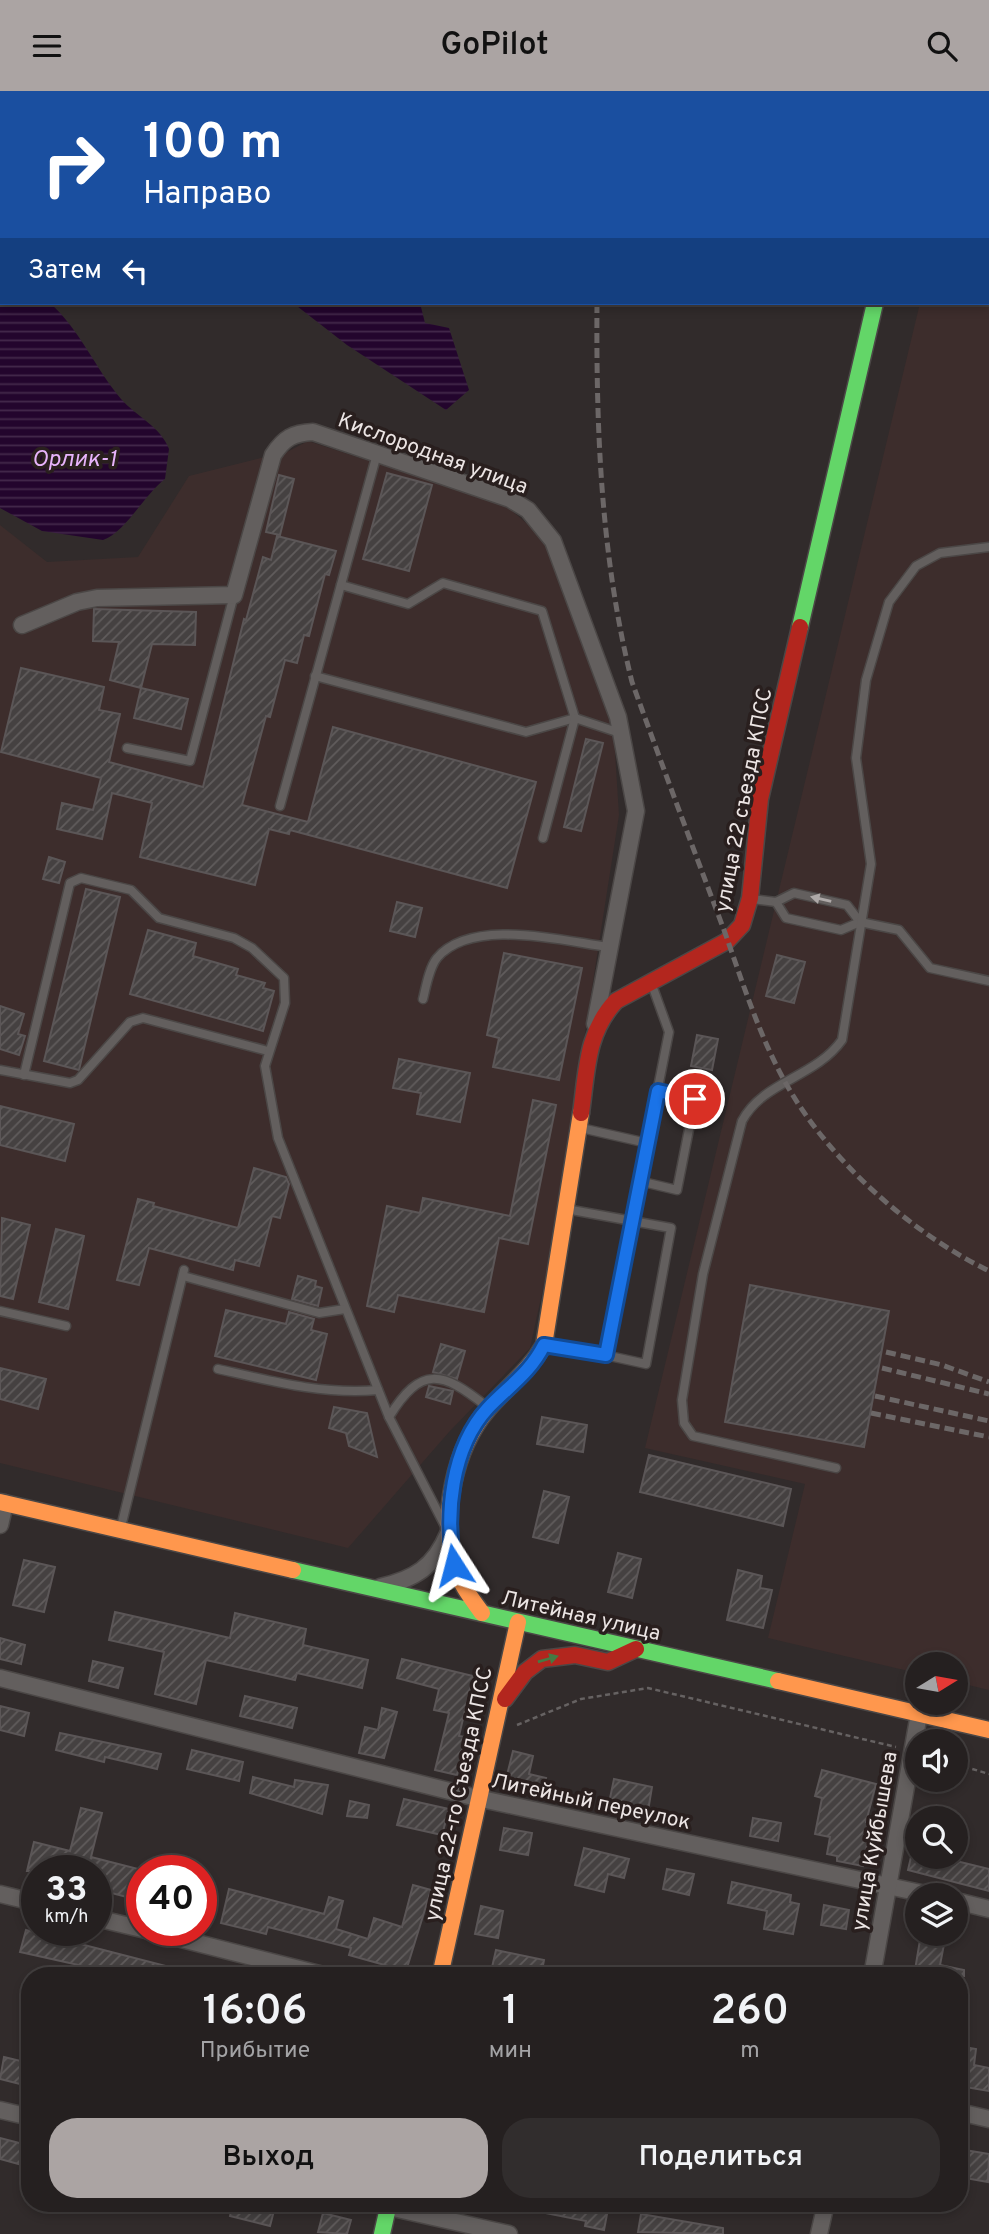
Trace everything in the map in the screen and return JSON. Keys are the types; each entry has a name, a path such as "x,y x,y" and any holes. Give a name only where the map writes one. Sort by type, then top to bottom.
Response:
{"main road":[{"name":"улица 22 съезда КПСС","path":"482,1613 463,1587 454,1565 449,1534 462,1450 474,1426 488,1408 526,1375 544,1345 593,1033 609,1008 727,941 741,925 750,898 760,799 875,305"},
{"name":"Литейная улица","path":"3,1503 905,1711"},
{"name":"улица 22-го Съезда КПСС","path":"442,1967 477,1798 518,1622"},
{"path":"499,1703 509,1695 526,1669 542,1659 576,1653 608,1662 636,1649"},
{"name":"Литейная улица","path":"923,1715 989,1730"},
{"path":"382,2234 387,2212"}],"street":[{"name":"Кислородная улица","path":"234,595 268,471 281,443 299,432 313,432 510,499 540,521 553,541 623,734 636,811 593,1033"},
{"path":"22,625 78,602 97,598 234,595"},
{"path":"0,1525 3,1503"},
{"path":"377,1588 419,1574 440,1553 449,1534"},
{"name":"Литейный переулок","path":"0,1678 477,1798 905,1890"},
{"name":"улица Куйбышева","path":"874,1967 905,1783"},
{"path":"0,1894 21,1899"},
{"path":"968,1904 989,1909"},
{"path":"208,1946 291,1967"},
{"path":"0,2110 21,2115"},
{"path":"968,2114 989,2119"},
{"path":"417,2212 509,2234"},
{"path":"819,2234 824,2212"}],"lane":[{"path":"280,806 377,454"},
{"path":"836,1468 693,1436 684,1423 682,1400 704,1274 742,1121 750,1104 830,1057 842,1040 871,864 856,758 866,680 889,602 916,566 940,553 989,547"},
{"path":"341,585 408,604 443,583 542,611 575,718 542,838"},
{"path":"127,748 190,761 234,595"},
{"path":"315,677 526,732 575,718 623,734"},
{"path":"24,1076 70,883 81,878 131,890 159,918 234,938 252,949 284,978 285,1003 265,1066 278,1137 389,1417 449,1534"},
{"path":"750,898 776,902 794,893 847,905 860,922"},
{"path":"776,902 786,918 841,930 860,922 898,930 930,968 989,981"},
{"path":"423,999 435,960 448,949 486,935 507,933 609,947"},
{"path":"606,1355 669,1032 651,982"},
{"path":"0,1070 59,1083 78,1080 130,1022 143,1018 268,1051"},
{"path":"639,1181 677,1189 695,1099 658,1091"},
{"path":"578,1128 647,1143"},
{"path":"544,1345 646,1364 671,1227 566,1209"},
{"path":"120,1530 183,1273 319,1313 345,1309"},
{"path":"0,1311 66,1326"},
{"path":"218,1369 300,1387 358,1392 378,1390"},
{"path":"389,1417 405,1391 419,1380 434,1379 460,1386 488,1408"}],"path":[{"path":"494,1726 505,1729 581,1699 648,1688 905,1750"},
{"path":"968,1768 989,1774"}],"shaded area":[{"path":"920,305 989,305 989,1690 968,1685 968,1652 905,1652 905,1670 768,1638 805,1484 645,1448"},
{"path":"308,441 505,505 545,539 613,721 619,815 550,1257 530,1348 449,1432 348,1548 0,1463 0,525 47,562 138,557 189,476 289,451"}],"water":[{"name":"Орлик-1","path":"0,305 52,305 79,337 121,399 165,441 169,449 165,479 119,530 103,540 42,531 0,508"},
{"path":"296,305 420,305 425,323 449,328 469,390 446,410 347,345"}],"building":[{"path":"387,473 432,485 409,571 363,559"},
{"path":"279,475 294,479 280,535 266,532"},
{"path":"277,536 336,551 329,575 325,574 309,636 304,635 297,663 285,660 270,717 266,716 242,805 308,822 333,727 536,782 507,888 290,830 289,834 269,829 255,885 140,857 152,803 112,793 102,839 57,829 62,803 93,810 101,778 1,752 21,668 104,687 99,710 120,714 109,762 203,787 244,619 246,620 263,557 271,560"},
{"path":"94,609 196,612 195,645 152,644 141,688 110,680 119,642 93,641"},
{"path":"141,688 188,699 181,729 134,718"},
{"path":"586,739 603,743 581,831 564,827"},
{"path":"49,857 65,862 59,883 43,879"},
{"path":"86,889 120,897 79,1070 44,1061"},
{"path":"397,902 422,908 415,937 390,931"},
{"path":"148,930 196,943 193,956 238,969 236,975 265,983 263,988 274,991 263,1031 130,994"},
{"path":"504,953 582,968 559,1080 493,1067 499,1038 487,1035"},
{"path":"777,955 805,962 794,1003 766,996"},
{"path":"0,1006 24,1014 18,1034 25,1036 19,1055 0,1049"},
{"path":"697,1035 718,1039 712,1070 691,1066"},
{"path":"399,1059 470,1073 460,1122 417,1114 421,1093 393,1088"},
{"path":"533,1100 556,1105 528,1244 499,1238 484,1312 398,1295 394,1312 367,1306 387,1206 420,1213 423,1198 510,1216"},
{"path":"0,1106 74,1124 65,1161 0,1145"},
{"path":"254,1168 286,1177 289,1184 280,1218 272,1216 259,1266 235,1260 233,1270 149,1248 139,1285 117,1280 138,1199 154,1203 153,1206 238,1228"},
{"path":"2,1218 30,1225 13,1299 0,1296"},
{"path":"56,1229 84,1236 68,1309 39,1302"},
{"path":"298,1276 316,1281 315,1286 322,1288 318,1306 292,1299"},
{"path":"750,1285 889,1311 864,1447 725,1422"},
{"path":"226,1310 286,1324 289,1312 314,1319 311,1330 327,1334 316,1380 215,1356"},
{"path":"441,1344 465,1351 457,1379 433,1372"},
{"path":"0,1368 46,1379 38,1409 0,1399"},
{"path":"429,1386 453,1391 450,1404 426,1397"},
{"path":"334,1407 367,1413 377,1457 349,1446 346,1433 329,1428"},
{"path":"542,1417 587,1425 583,1452 537,1444"},
{"path":"649,1455 791,1489 783,1526 640,1492"},
{"path":"544,1491 569,1497 558,1543 533,1537"},
{"path":"618,1553 641,1559 632,1598 608,1592"},
{"path":"24,1560 55,1567 44,1612 13,1605"},
{"path":"738,1570 762,1576 760,1588 772,1590 763,1628 727,1620"},
{"path":"115,1612 230,1638 235,1613 306,1629 303,1645 368,1660 362,1688 297,1673 295,1680 206,1660 196,1704 155,1694 164,1652 109,1640"},
{"path":"0,1638 25,1645 21,1664 0,1659"},
{"path":"402,1659 473,1676 459,1736 466,1737 457,1775 435,1770 449,1713 434,1710 439,1689 397,1678"},
{"path":"93,1661 123,1668 118,1688 89,1681"},
{"path":"245,1696 297,1708 292,1728 240,1716"},
{"path":"0,1706 29,1713 24,1736 0,1730"},
{"path":"382,1708 397,1712 384,1758 359,1753 365,1727 378,1730"},
{"path":"60,1733 161,1754 157,1769 105,1757 104,1762 56,1750"},
{"path":"192,1750 243,1762 239,1781 187,1769"},
{"path":"513,1751 533,1756 529,1774 546,1778 541,1796 504,1787"},
{"path":"822,1770 876,1784 866,1822 871,1823 863,1866 837,1861 837,1856 827,1854 830,1837 815,1834 822,1798 815,1796"},
{"path":"253,1777 294,1787 295,1780 328,1785 322,1814 250,1793"},
{"path":"614,1779 652,1787 648,1811 609,1803"},
{"path":"404,1799 449,1809 442,1835 397,1825"},
{"path":"350,1801 369,1805 367,1818 347,1816"},
{"path":"81,1808 102,1813 92,1855 31,1855 34,1842 70,1851"},
{"path":"753,1818 781,1823 778,1841 750,1836"},
{"path":"504,1828 532,1833 528,1855 500,1850"},
{"path":"584,1848 629,1859 624,1878 608,1874 604,1892 575,1885"},
{"path":"112,1862 126,1866 126,1897 112,1893"},
{"path":"968,1864 989,1869 989,1891 968,1886 968,1883 908,1870 968,1869"},
{"path":"667,1869 694,1874 689,1895 663,1889"},
{"path":"732,1882 791,1895 790,1902 799,1904 793,1934 764,1929 767,1911 728,1903"},
{"path":"413,1885 431,1890 407,1967 392,1967 349,1955 351,1948 268,1927 266,1934 221,1923 229,1889 324,1914 329,1897 343,1901 336,1929 368,1939 374,1918 402,1927"},
{"path":"824,1905 849,1910 846,1929 821,1925"},
{"path":"481,1906 503,1911 498,1938 475,1934"},
{"path":"22,1946 88,1946 169,1967 88,1967 20,1952"},
{"path":"919,1946 944,1946 940,1965 950,1967 916,1967"},
{"path":"496,1950 544,1960 543,1967 492,1967"},
{"path":"968,2048 976,2049 974,2065 989,2068 989,2091 968,2088"},
{"path":"4,2057 21,2061 21,2084 0,2079"},
{"path":"0,2138 21,2143 21,2165 0,2159"},
{"path":"968,2150 989,2154 988,2182 968,2179"},
{"path":"231,2212 274,2212 270,2226 230,2216"},
{"path":"540,2212 607,2212 604,2230 585,2226 586,2221"},
{"path":"323,2213 351,2220 347,2234 318,2232"},
{"path":"641,2214 723,2228 723,2234 638,2232"}],"railway":[{"path":"597,305 602,494 613,588 632,682 756,1020 787,1085 837,1155 909,1221 989,1271"},
{"path":"886,1352 942,1365 989,1382"},
{"path":"882,1368 989,1394"},
{"path":"875,1396 989,1421"},
{"path":"871,1413 989,1437"}],"traffic: fast":[{"path":"800,627 875,305"},
{"path":"293,1570 778,1681"},
{"path":"382,2234 387,2212"}],"traffic: slow":[{"path":"482,1613 463,1585 455,1567 449,1526 453,1484 466,1443 476,1425 532,1363 544,1345 581,1113"},
{"path":"0,1502 293,1570"},
{"path":"442,1967 518,1622"},
{"path":"778,1681 989,1730"}],"traffic: jam":[{"path":"581,1113 593,1039 606,1013 616,1001 727,941 742,925 750,898 760,799 800,627"},
{"path":"505,1699 525,1672 542,1659 575,1655 608,1662 636,1649"}],"route":[{"path":"454,1565 449,1534 456,1475 462,1450 474,1426 488,1408 526,1375 544,1345 606,1355 658,1091 695,1099"}]}
